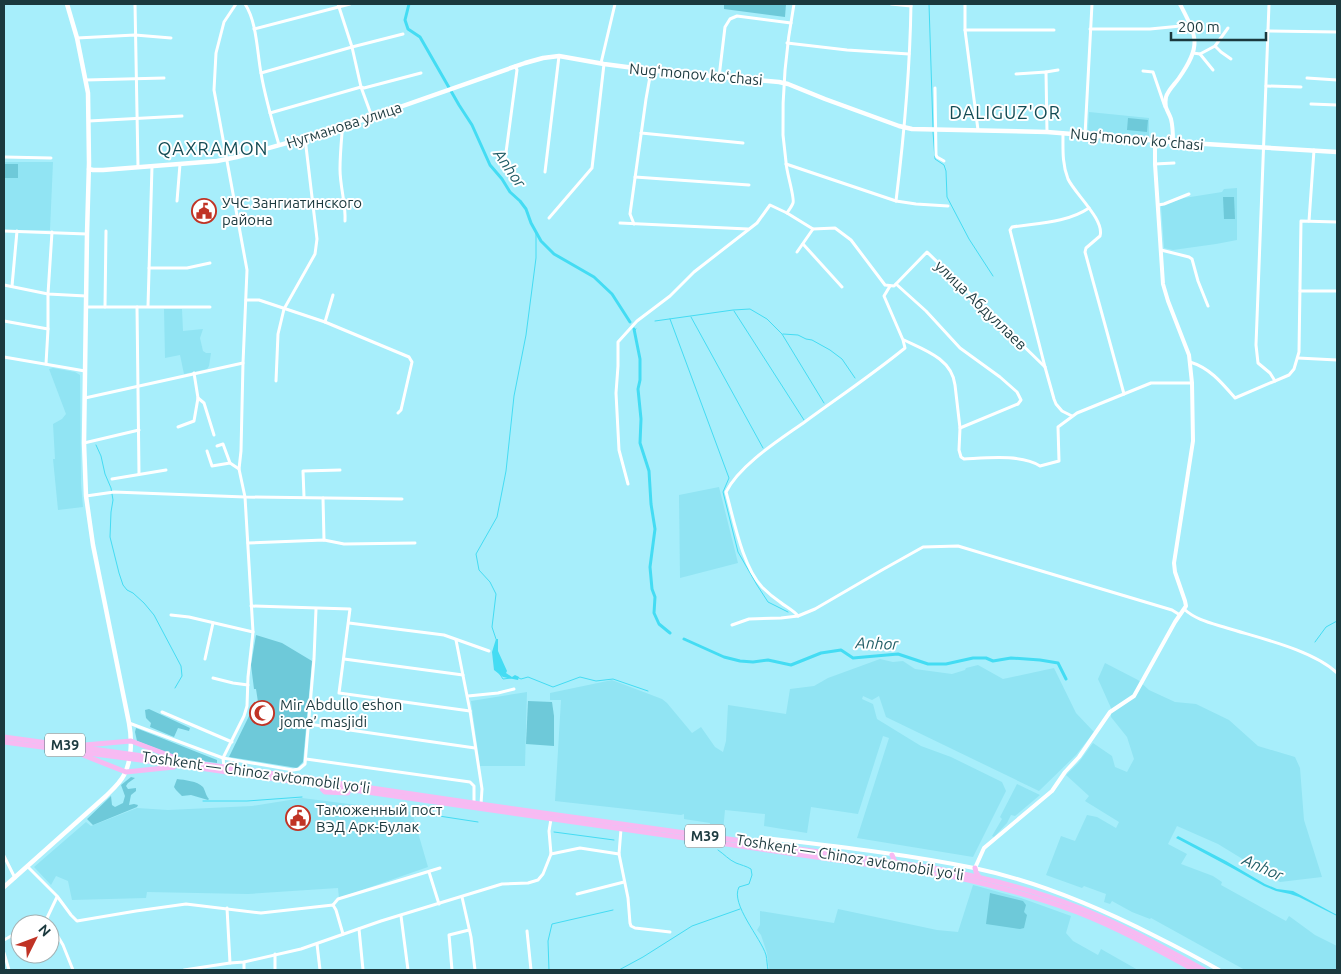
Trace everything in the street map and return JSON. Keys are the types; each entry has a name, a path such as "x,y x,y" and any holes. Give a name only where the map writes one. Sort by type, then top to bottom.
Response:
{"highway":[{"name":"Toshkent — Chinoz avtomobil yoʻli","path":"4,737 67,748 323,784 752,842 955,877 1037,898 1077,912 1144,943 1194,970"},
{"path":"67,748 131,741 187,764"},
{"name":"Toshkent — Chinoz avtomobil yoʻli","path":"4,742 67,748"},
{"path":"67,748 128,772 187,764"},
{"name":"Toshkent — Chinoz avtomobil yoʻli","path":"187,764 290,776 323,784"},
{"path":"323,784 322,790 325,792 373,793"},
{"name":"Toshkent — Chinoz avtomobil yoʻli","path":"331,785 373,793 621,829 895,862 979,877 1022,888 1082,909 1146,938 1204,970"},
{"path":"892,855 895,862"},
{"path":"976,868 979,877"}],"main road":[{"path":"4,888 106,796 128,772 131,741 93,545 86,496 84,443 89,182 88,93 77,38 66,4"},
{"name":"Nugʻmonov koʻchasi","path":"459,86 515,66 539,59 559,56 651,71 784,83 904,128 1047,132 1155,141 1337,152"},
{"name":"Нугманова улица","path":"89,169 103,170 228,160 340,128 459,86"},
{"name":"Нугманова улица","path":"89,169 131,165 138,167"},
{"path":"89,182 93,175 103,170"}],"street":[{"path":"135,4 138,167"},
{"path":"224,768 223,758 247,706 253,632 246,497 239,469 247,270 214,90 216,54 224,22 236,4"},
{"path":"245,4 254,29 261,73 279,145"},
{"path":"254,29 339,5 350,4"},
{"path":"549,218 592,168 602,64 615,4"},
{"path":"787,213 794,198 786,164 786,150 783,137 784,83 787,43 794,4"},
{"path":"891,4 911,5 904,128 896,202"},
{"path":"965,4 965,30 978,130"},
{"path":"1085,135 1092,4"},
{"path":"1166,109 1168,93 1186,68 1193,53 1195,42 1191,25 1180,4"},
{"path":"1269,4 1256,345 1258,363 1275,380"},
{"path":"339,5 352,47 361,87 372,117"},
{"path":"720,77 725,27 730,19 737,16 791,23"},
{"path":"1090,29 1150,29 1191,25"},
{"path":"1193,53 1200,54 1215,46 1228,28"},
{"path":"965,30 1054,30"},
{"path":"1268,31 1337,32"},
{"path":"261,73 403,34"},
{"path":"77,38 135,35 171,38"},
{"path":"787,43 847,50 909,54"},
{"path":"1215,46 1230,59"},
{"path":"1200,54 1212,70"},
{"path":"545,172 559,56"},
{"path":"505,160 517,70 515,66"},
{"path":"1016,74 1058,70"},
{"path":"634,224 630,214 651,71"},
{"path":"1143,71 1153,72 1172,124 1173,142"},
{"path":"1046,72 1047,132"},
{"path":"270,113 361,87 364,88 421,74"},
{"path":"86,80 164,78"},
{"path":"1307,78 1337,80"},
{"path":"1266,86 1301,86"},
{"path":"935,88 936,156 944,161"},
{"path":"1311,104 1337,105"},
{"path":"89,121 182,116"},
{"path":"340,128 342,133 340,170 346,209 345,221"},
{"path":"641,133 743,143"},
{"path":"1063,133 1063,159 1068,180 1089,208 1099,224 1101,232 1099,237 1086,248 1085,252 1124,394"},
{"path":"276,380 278,334 284,309 315,254 317,239 305,138"},
{"path":"976,868 984,848 1052,791 1065,772 1079,758 1110,712 1134,696 1184,609 1186,602 1176,575 1174,563 1193,441 1192,382 1187,349 1164,288 1162,275 1155,141"},
{"path":"1309,221 1314,150"},
{"path":"4,157 51,158"},
{"path":"1155,164 1174,163"},
{"path":"177,201 180,164"},
{"path":"786,164 896,202 948,206"},
{"path":"148,306 152,166"},
{"path":"635,177 749,185"},
{"path":"1158,205 1189,194"},
{"path":"628,484 620,450 617,422 618,342 637,321 670,296 694,272 758,222 770,205 814,229 834,228 840,232 851,240 885,285 890,286"},
{"path":"1072,416 1062,411 1056,404 1010,230 1012,227 1058,220 1081,214 1089,208"},
{"path":"1190,362 1198,364 1215,376 1235,398 1291,373 1298,358 1301,221 1337,222"},
{"path":"620,223 749,229"},
{"path":"797,252 814,229"},
{"path":"4,231 87,234"},
{"path":"12,286 17,231"},
{"path":"105,307 106,231"},
{"path":"46,364 52,232"},
{"path":"803,244 842,287"},
{"path":"1161,250 1189,256 1192,259 1208,306"},
{"name":"улица Абдуллаев","path":"896,284 927,252 1045,367"},
{"path":"149,268 187,268 210,263"},
{"path":"4,284 48,294 86,296"},
{"path":"798,616 793,610 761,586 754,576 743,553 726,492 729,485 742,469 905,348 904,340 884,296 890,286 896,284 926,311 960,348 1018,392 1022,400 1018,404 960,428"},
{"path":"1300,291 1337,292"},
{"path":"325,322 333,295"},
{"path":"246,300 259,300 325,322 409,357 412,362 401,410 398,413"},
{"path":"86,307 210,308"},
{"path":"137,307 139,474"},
{"path":"4,321 48,329"},
{"path":"904,340 936,356 952,372 960,428 959,450 963,458 1020,459 1031,461 1041,466 1060,460 1058,429 1060,425 1077,413 1151,383 1192,382"},
{"path":"4,357 86,371"},
{"path":"1298,358 1337,360"},
{"path":"85,398 243,362"},
{"path":"178,427 194,421 198,398 194,373"},
{"path":"198,398 204,403 214,435"},
{"path":"84,443 139,430"},
{"path":"217,446 223,444 230,463 239,469"},
{"path":"207,451 212,466 230,463"},
{"path":"112,479 166,470"},
{"path":"304,497 303,471 340,470"},
{"path":"86,496 114,492 246,497 402,499"},
{"path":"323,498 324,540"},
{"path":"248,543 324,540 344,544 415,543"},
{"path":"732,625 750,619 798,616 815,609 923,547 958,546 1172,610 1180,615"},
{"path":"251,606 316,609 349,608 349,622 339,693 470,711"},
{"path":"129,723 223,758 293,770 299,769 305,764 306,759 316,609"},
{"path":"1184,609 1198,619 1313,656 1337,673"},
{"path":"171,614 253,632"},
{"path":"349,622 444,636 489,651"},
{"path":"205,659 213,623"},
{"path":"456,640 468,696 482,788 480,804"},
{"path":"344,659 463,675"},
{"path":"213,678 248,685"},
{"path":"468,696 514,690"},
{"path":"162,712 232,742"},
{"path":"308,724 475,748"},
{"path":"306,759 470,782 474,786 474,803"},
{"path":"290,776 293,770"},
{"path":"184,970 244,962 318,944 380,921 502,884 528,883 538,880 543,874 551,854 549,831 551,819"},
{"path":"621,829 619,854 628,898 630,922 636,928 670,932"},
{"name":"M39","path":"752,842 764,838 976,868 1031,884 1092,906 1193,955 1219,970"},
{"path":"833,855 837,847"},
{"path":"551,854 580,848 619,854"},
{"path":"4,856 15,878"},
{"path":"27,866 57,896 71,915 78,921 186,904 261,913 333,905 338,899 440,868"},
{"path":"429,872 439,904"},
{"path":"577,894 624,882"},
{"path":"49,914 57,896"},
{"path":"462,897 475,970"},
{"path":"333,905 343,934"},
{"path":"227,908 230,963"},
{"path":"401,916 408,970"},
{"path":"359,929 363,970"},
{"path":"452,970 449,935 469,930"},
{"path":"526,931 531,970"},
{"path":"60,940 73,970"},
{"path":"318,944 320,970"},
{"path":"4,953 5,962 9,970"},
{"path":"275,954 275,970"},
{"path":"244,962 244,970"}],"shaded area":[{"path":"724,4 786,4 785,17 724,9"},
{"path":"1089,112 1149,118 1149,136 1088,131"},
{"path":"1128,118 1148,120 1147,132 1127,130"},
{"path":"4,162 53,162 50,230 4,230"},
{"path":"4,164 18,164 18,178 4,178"},
{"path":"1237,188 1237,240 1173,250 1164,248 1161,206 1184,198"},
{"path":"1223,197 1234,197 1235,219 1224,219"},
{"path":"164,309 182,309 183,331 203,329 200,338 203,351 211,353 207,369 184,374 180,355 165,358"},
{"path":"49,369 75,372 80,375 83,507 58,510 53,459 55,459 53,424 62,419 66,414"},
{"path":"719,487 738,563 680,578 679,495"},
{"path":"256,635 282,643 312,661 303,762 297,768 229,757 258,702 256,689 254,689 251,665"},
{"path":"496,639 498,639 498,651 507,671 506,673 512,677 515,675 519,677 518,680 503,677 494,670 492,652"},
{"path":"880,659 893,662 903,661 915,669 952,674 978,665 1003,679 1054,668 1076,713 1094,732 1076,755 1039,791 886,717 879,696 872,700 863,696 862,699 873,704 877,719 921,746 951,757 1002,782 1006,791 973,857 857,838 889,738 883,736 858,814 811,807 807,833 764,826 765,814 725,810 723,831 709,830 710,823 684,819 684,814 555,801 561,700 550,700 550,693 612,680 662,699 692,733 701,727 715,747 723,752 726,741 728,705 786,714 790,689 814,686 828,678"},
{"path":"1105,663 1138,680 1149,690 1175,702 1196,704 1229,720 1258,746 1295,757 1300,768 1304,820 1322,877 1280,882 1218,844 1177,826 1168,844 1187,854 1181,864 1213,876 1222,882 1221,885 1286,921 1289,916 1315,935 1337,946 1337,970 1245,970 1151,918 1132,912 1112,901 1110,904 1104,902 1106,894 1084,886 1082,888 1046,875 1061,836 1075,841 1087,815 1097,817 1116,828 1119,822 1085,801 1089,796 1066,775 1079,762 1093,743 1112,756 1115,767 1127,772 1134,759 1127,737 1111,717 1111,708 1098,679"},
{"path":"527,692 525,766 480,766 471,701"},
{"path":"528,701 552,702 554,746 526,744"},
{"path":"149,709 190,728 189,731 178,728 174,737 150,727 151,723 146,718 145,710"},
{"path":"136,728 217,760 217,763 181,758 137,741"},
{"path":"131,777 135,778 126,786 128,789 136,788 136,791 131,795 129,805 138,805 137,807 93,825 87,819 111,796 112,805 115,807 123,803 125,796 121,785"},
{"path":"177,779 198,783 203,787 209,799 191,795 182,796 174,787"},
{"path":"1017,784 1040,795 1015,816 1011,815 1007,823 994,837 992,836 1002,819 1000,817"},
{"path":"302,798 412,812 428,867 339,898 338,888 248,894 147,892 146,898 72,900 68,881 56,876 51,885 34,867 86,822 91,826 137,808 168,810 252,806"},
{"path":"1178,836 1265,884 1277,889 1293,891 1337,916 1299,897 1264,886 1176,838"},
{"path":"973,885 1021,898 1071,916 1066,933 1073,941 1098,955 1101,949 1138,970 769,970 767,953 761,935 757,930 760,925 760,911 834,923 838,909 937,930 958,932"},
{"path":"990,893 1023,901 1026,905 1024,912 1027,915 1024,928 986,924"}],"waterway":[{"name":"Anhor","path":"409,4 405,20 408,29 420,37 472,125 490,165 510,192 526,209 541,241 554,254 594,277 612,294 630,322"},
{"path":"929,4 933,128"},
{"path":"933,132 935,159 944,165 946,171 947,197 969,239 993,276"},
{"path":"496,639 492,627 496,594 490,582 479,570 476,554 497,517 506,471 514,396 526,335 536,258 536,232"},
{"path":"655,321 750,309 767,319 782,334 824,403"},
{"path":"734,311 804,420"},
{"path":"691,317 763,448"},
{"path":"670,319 729,478 723,492 738,552 768,602 788,612"},
{"name":"Anhor","path":"634,329 640,359 638,389 641,419 640,443 649,471 655,529 650,567 652,589 655,597 654,613 659,624 670,633"},
{"path":"783,334 798,335 830,350 842,359 855,378"},
{"path":"96,445 111,488 113,500 110,537 119,573 127,590 144,603 154,615 181,666 182,676 175,688"},
{"path":"1315,642 1326,627 1337,621"},
{"name":"Anhor","path":"684,639 724,657 740,661 768,660 791,665 821,653 841,650 853,658 898,654 928,664 946,664 973,658 986,658 993,661 1011,658 1040,660 1058,663 1066,679"},
{"path":"499,673 503,679 511,678"},
{"path":"517,677 521,679 528,677 553,687 580,677 596,681 613,679 648,691"},
{"path":"203,801 247,801 302,797"},
{"path":"426,814 478,822"},
{"path":"554,832 614,840"},
{"path":"718,850 733,862 751,869 752,875 749,884 739,887 737,894 742,912 766,955 768,970"},
{"path":"619,970 692,926 740,909"},
{"path":"549,970 548,941 552,924 613,910"}],"place":[{"name":"УЧС Зангиатинского района","path":"204,211"},
{"name":"Mir Abdullo eshon jome’ masjidi","path":"262,713"},
{"name":"Таможенный пост ВЭД Арк-Булак","path":"298,818"}],"district":[{"name":"DALIGUZ'OR","path":"1005,112"},
{"name":"QAXRAMON","path":"213,148"}]}
